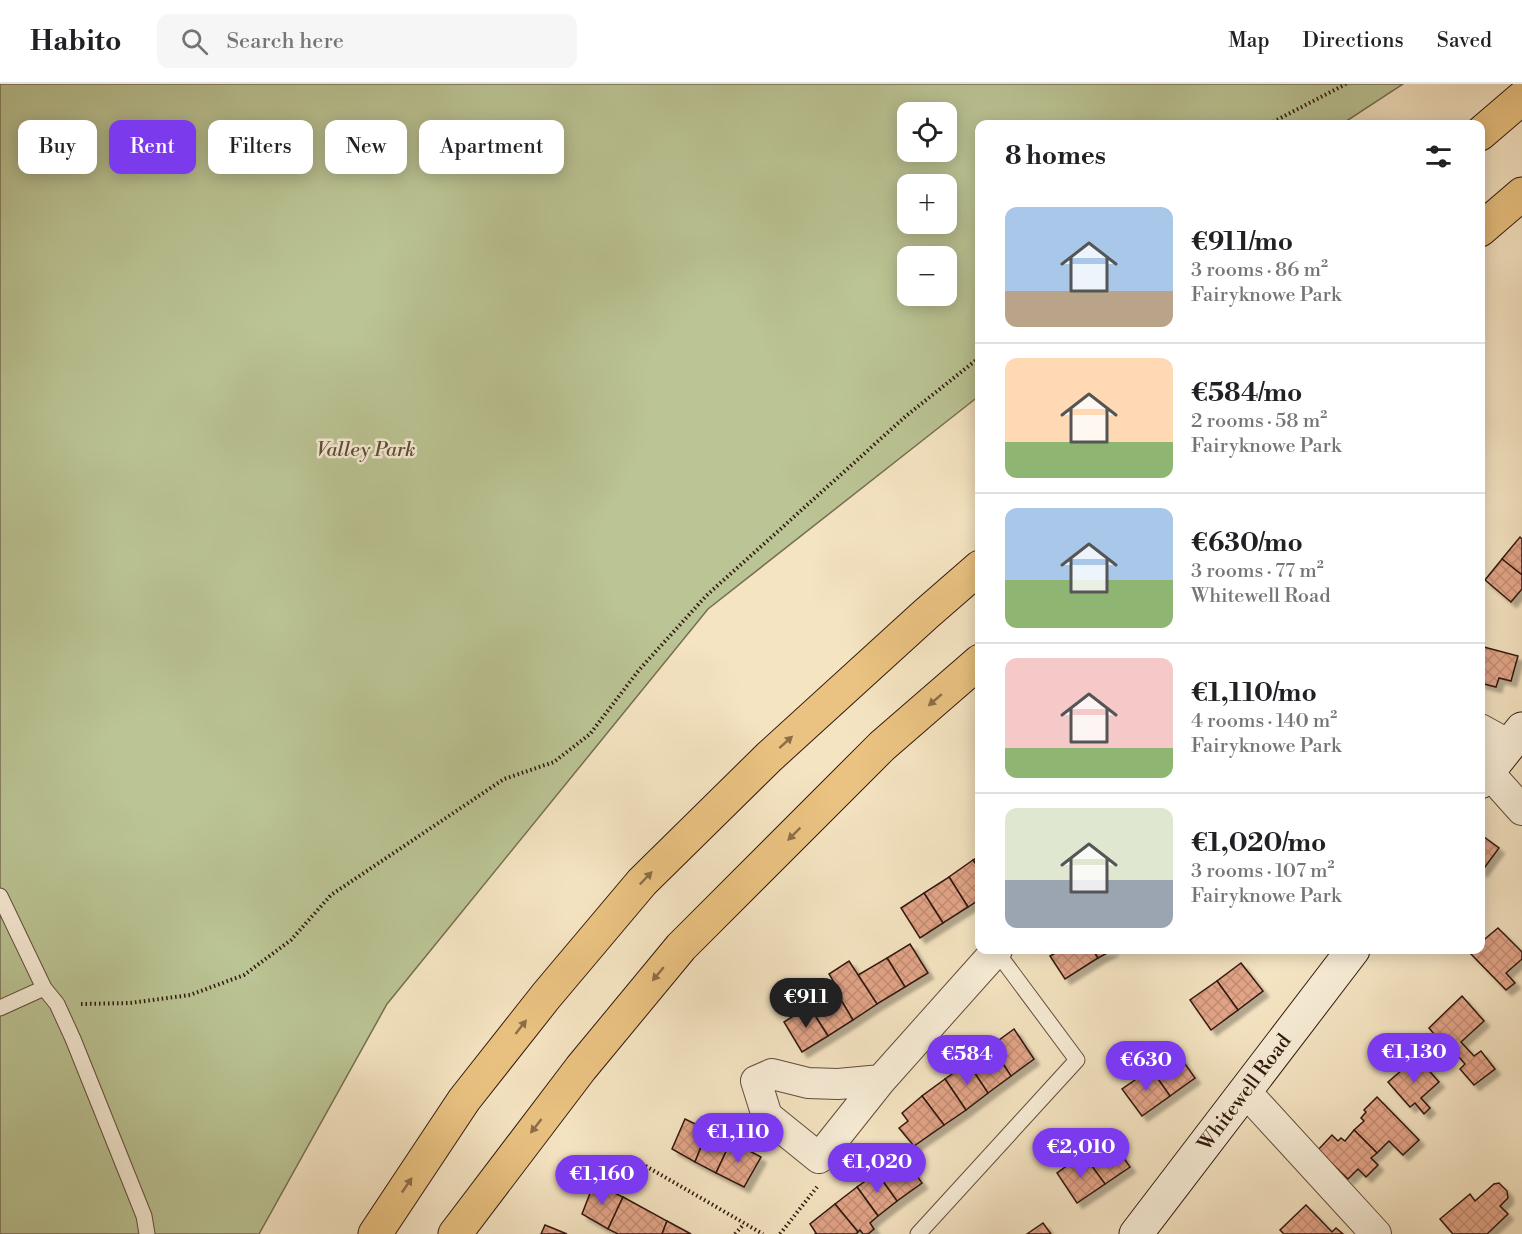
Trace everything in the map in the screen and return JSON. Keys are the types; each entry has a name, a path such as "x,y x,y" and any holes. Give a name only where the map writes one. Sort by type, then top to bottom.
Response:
{"highway":[{"path":"1485,130 1522,98"},
{"path":"1485,226 1522,194"},
{"path":"375,1234 464,1100 546,996 642,882 770,757 975,571"},
{"path":"455,1234 580,1068 681,946 882,746 975,665"}],"street":[{"path":"1485,730 1516,737 1485,776"},
{"path":"1485,778 1522,810"},
{"path":"881,1080 838,1084 808,1083 772,1074 756,1081 767,1116 819,1158 881,1080 992,954"},
{"name":"Whitewell Road","path":"1136,1234 1350,954"},
{"path":"1245,1091 1376,1234"}],"lane":[{"path":"0,896 44,988 57,1004 73,1039 144,1216 147,1234"},
{"path":"918,1234 1077,1060 999,954"},
{"path":"0,1008 44,988"}],"path":[{"path":"1277,120 1346,84"},
{"path":"57,1004 130,1003 190,995 244,975 291,940 331,895 504,779 554,762 590,734 639,670 706,596 906,416 975,361"},
{"path":"630,1157 763,1234"},
{"path":"780,1234 819,1186 819,1158"},
{"path":"735,1234 744,1224"}],"green space":[{"name":"Valley Park","path":"0,84 1403,84 1348,120 975,120 975,399 708,609 387,1004 259,1234 0,1234"}],"building":[{"path":"1520,537 1522,539 1522,575 1502,559"},
{"path":"1502,559 1522,575 1522,589 1511,602 1485,580"},
{"path":"1485,647 1518,656 1511,681 1499,678 1496,687 1485,684"},
{"path":"1485,838 1499,848 1485,867"},
{"path":"973,860 975,863 975,902 968,907 949,877"},
{"path":"949,877 968,907 943,923 924,893"},
{"path":"924,893 943,923 920,938 901,908"},
{"path":"1498,928 1522,952 1522,959 1506,973 1515,983 1506,990 1471,954 1485,954 1485,939"},
{"path":"910,944 928,973 905,987 887,958"},
{"path":"1054,954 1096,954 1098,958 1065,979 1050,956"},
{"path":"887,958 905,987 877,1004 858,975"},
{"path":"849,961 877,1004 853,1020 835,990 838,989 829,974"},
{"path":"1241,963 1263,991 1238,1010 1217,981"},
{"path":"1217,981 1238,1010 1211,1030 1190,1000"},
{"path":"835,990 853,1020 828,1036 809,1006"},
{"path":"1462,996 1484,1021 1461,1042 1474,1056 1481,1051 1495,1069 1474,1085 1460,1069 1465,1064 1452,1049 1449,1052 1429,1028"},
{"path":"809,1006 828,1036 802,1052 784,1022"},
{"path":"1014,1029 1034,1059 1011,1076 991,1046"},
{"path":"991,1046 1011,1076 988,1093 968,1063"},
{"path":"1176,1051 1195,1078 1170,1096 1151,1069"},
{"path":"1417,1057 1439,1082 1421,1098 1430,1108 1424,1114 1415,1103 1410,1107 1388,1082"},
{"path":"968,1063 988,1093 966,1110 945,1079"},
{"path":"1151,1069 1170,1096 1142,1116 1122,1089"},
{"path":"945,1079 966,1110 944,1125 922,1096"},
{"path":"922,1096 944,1125 914,1146 899,1128 908,1121 902,1113"},
{"path":"1377,1097 1419,1140 1403,1155 1389,1141 1377,1153 1354,1130 1364,1121 1361,1118 1366,1112 1364,1110"},
{"path":"685,1119 708,1130 695,1162 672,1149"},
{"path":"708,1130 731,1141 716,1173 695,1162"},
{"path":"1354,1130 1377,1153 1371,1158 1378,1165 1366,1177 1358,1169 1348,1179 1318,1150 1332,1135 1338,1141 1341,1138 1345,1141"},
{"path":"1109,1136 1130,1167 1105,1184 1083,1154"},
{"path":"731,1141 761,1157 744,1187 716,1173"},
{"path":"1083,1154 1105,1184 1077,1203 1057,1173"},
{"path":"902,1155 922,1183 897,1201 877,1173"},
{"path":"877,1173 897,1201 878,1216 857,1187"},
{"path":"594,1183 623,1197 608,1229 582,1214"},
{"path":"1499,1183 1507,1191 1508,1198 1500,1206 1508,1214 1487,1234 1453,1234 1440,1219 1470,1194 1475,1201 1494,1184"},
{"path":"857,1187 878,1216 870,1223 874,1229 868,1234 863,1234 860,1230 858,1232 835,1204"},
{"path":"623,1197 667,1221 662,1234 618,1234 608,1229"},
{"path":"835,1204 858,1232 856,1234 815,1234 810,1224"},
{"path":"1306,1205 1332,1232 1336,1228 1343,1234 1284,1234 1280,1230"},
{"path":"667,1221 691,1234 662,1234"},
{"path":"1043,1223 1051,1234 1027,1234"},
{"path":"545,1225 567,1234 541,1234"}]}
